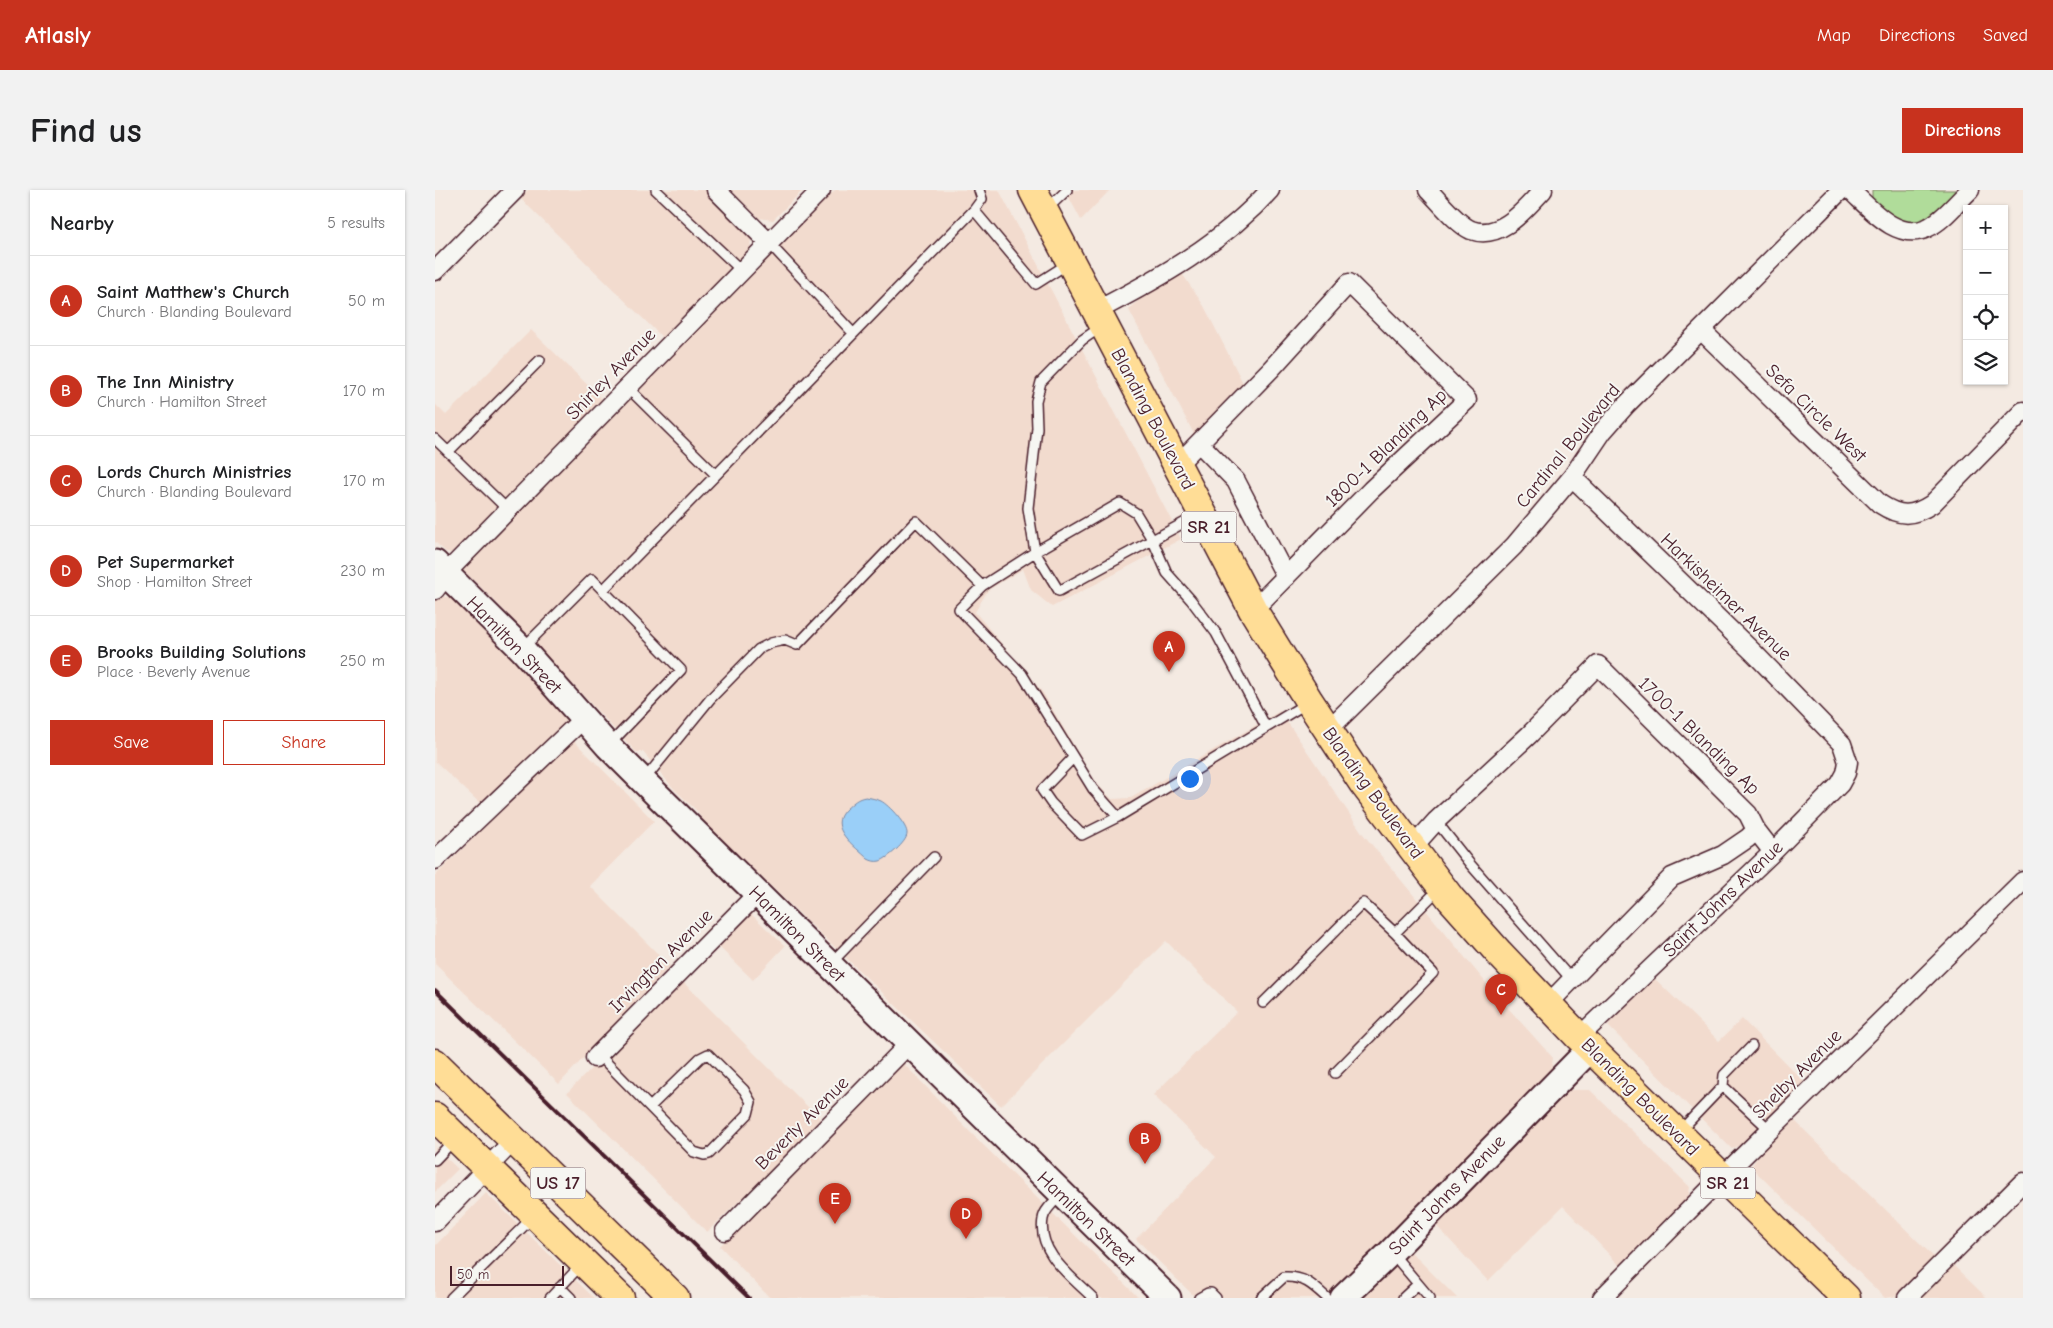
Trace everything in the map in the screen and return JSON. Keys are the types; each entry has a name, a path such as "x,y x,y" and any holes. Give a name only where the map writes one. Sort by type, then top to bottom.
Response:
{"main road":[{"name":"Blanding Boulevard","path":"1039,201 1253,610 1309,701 1363,783 1441,887 1548,1004 1846,1298"},
{"name":"US 17","path":"435,1062 668,1296"},
{"name":"US 17","path":"435,1117 620,1298"}],"street":[{"path":"435,271 515,190"},
{"path":"716,190 769,243"},
{"name":"Shirley Avenue","path":"439,576 454,565 821,190"},
{"path":"1100,318 1193,257 1232,228 1270,190"},
{"path":"1428,190 1461,223 1471,230 1485,231 1499,228 1512,221 1543,190"},
{"name":"Cardinal Boulevard","path":"1328,730 1514,546 1572,477 1609,425 1841,190"},
{"path":"1849,190 1889,224 1900,230 1913,232 1927,228 1938,221 1970,190"},
{"name":"1800-1 Blanding Ap","path":"1177,465 1271,369 1349,283 1467,400 1371,490 1253,610"},
{"name":"Sefa Circle West","path":"1701,330 1880,504 1893,513 1908,514 1921,511 1932,504 2023,411"},
{"path":"1199,443 1236,481 1286,577"},
{"name":"Harkisheimer Avenue","path":"1572,477 1755,654 1842,744 1846,751"},
{"name":"Hamilton Street","path":"439,576 522,649 608,746 1168,1298"},
{"name":"1700-1 Blanding Ap","path":"1412,848 1436,821 1529,735 1598,665 1748,814 1756,830"},
{"path":"435,860 583,718"},
{"name":"Saint Johns Avenue","path":"1343,1298 1391,1252 1585,1042 1840,784 1846,773 1848,762 1846,751"},
{"path":"1548,1004 1672,877 1723,855 1743,843 1756,830 1773,852"},
{"name":"Shelby Avenue","path":"1602,1298 1722,1177 2023,881"},
{"name":"Irvington Avenue","path":"597,1056 757,894"},
{"name":"Beverly Avenue","path":"725,1231 909,1044"},
{"path":"435,1222 514,1140"},
{"path":"1907,1298 2023,1182"}],"lane":[{"path":"656,190 742,271"},
{"path":"603,590 974,210 982,199 979,190"},
{"path":"1039,201 1067,190"},
{"path":"974,210 1036,284 1071,262"},
{"path":"769,243 853,333"},
{"path":"1100,318 1082,340 1041,382 1036,401 1037,428 1029,508 1035,552 1059,591 1202,513"},
{"path":"449,452 541,360"},
{"path":"628,388 715,475"},
{"path":"435,438 508,510"},
{"path":"1118,817 1093,789 1022,674 959,609 982,586 1035,552 1120,504 1136,513 1153,541 1167,573 1191,600 1216,633 1266,727"},
{"path":"643,781 711,698 759,649 771,643 785,640 797,645 916,521 982,586"},
{"path":"522,649 592,579 681,670 608,746"},
{"path":"1073,758 1042,790 1051,803 1082,835 1118,817 1309,701"},
{"path":"1436,821 1470,864 1571,979"},
{"path":"829,965 933,856"},
{"path":"1395,933 1441,887"},
{"path":"1263,1003 1363,903 1395,933 1433,973 1335,1073"},
{"path":"1678,1134 1723,1086 1724,1075 1752,1046"},
{"path":"597,1056 694,1152 704,1155 709,1154 748,1114 751,1102 744,1090 708,1054 700,1058 650,1107"},
{"path":"1723,1086 1770,1130"},
{"path":"435,1160 456,1138"},
{"path":"1061,1194 1050,1206 1043,1218 1043,1239 1050,1255 1093,1298"},
{"path":"451,1298 535,1215"},
{"path":"1391,1252 1431,1298"},
{"path":"550,1298 584,1262"},
{"path":"1261,1298 1284,1277 1296,1277 1310,1282 1327,1298"},
{"path":"1403,1298 1419,1284"},
{"path":"560,1287 571,1298"},
{"path":"1199,1298 1211,1293 1216,1298"}],"shaded area":[{"path":"528,190 708,190 751,234 750,252 663,338 520,198"},
{"path":"731,190 803,190 773,220 759,218"},
{"path":"835,190 999,190 1181,539 1052,607 1031,590 1023,569 988,590 975,612 1043,693 1095,782 1112,799 1131,798 1280,711 1363,834 1491,989 1553,1058 1551,1071 1326,1298 1196,1298 1136,1239 1216,1157 1153,1095 1237,1012 1166,941 1001,1106 703,821 697,811 674,789 643,752 636,752 497,603 463,570 478,547"},
{"path":"1065,190 1110,190 1081,220"},
{"path":"1181,272 1204,306 1244,385 1195,436 1129,310 1146,293"},
{"path":"531,330 602,399 453,553 446,552 435,542 435,404 446,415"},
{"path":"439,597 456,597 562,708 566,722 561,732 484,807 435,761 435,601"},
{"path":"573,740 654,821 590,886 670,966 559,1084 435,964 435,876"},
{"path":"750,913 785,946 753,980 718,946"},
{"path":"1652,976 1719,1041 1742,1019 1806,1084 1751,1139 1732,1149 1608,1026 1616,1011"},
{"path":"680,979 822,1121 707,1232 567,1093"},
{"path":"903,1063 970,1132 1139,1298 770,1298 720,1246"},
{"path":"1570,1090 1590,1090 1690,1187 1688,1199 1621,1267 1563,1206 1488,1281 1432,1221 1535,1119"},
{"path":"1792,1118 1937,1260 1897,1296 1885,1298 1754,1170 1752,1165 1771,1139"},
{"path":"435,1147 458,1169 435,1192"},
{"path":"486,1193 594,1298 435,1298 435,1246"},
{"path":"1407,1248 1457,1298 1358,1298"},
{"path":"1953,1265 1987,1298 1921,1298"}],"green space":[{"path":"1872,190 1960,190 1927,220 1911,224 1902,223 1894,219 1872,199"}],"water":[{"path":"866,797 884,803 893,811 904,826 907,834 900,846 892,854 880,861 868,859 856,848 845,836 839,823 846,809 858,800"}],"railway":[{"path":"435,990 749,1298"}],"place":[{"name":"Saint Matthew's Church","path":"1169,672"},
{"name":"Lords Church Ministries","path":"1501,1015"},
{"name":"The Inn Ministry","path":"1145,1164"},
{"name":"Brooks Building Solutions","path":"835,1224"},
{"name":"Pet Supermarket","path":"966,1239"}]}
